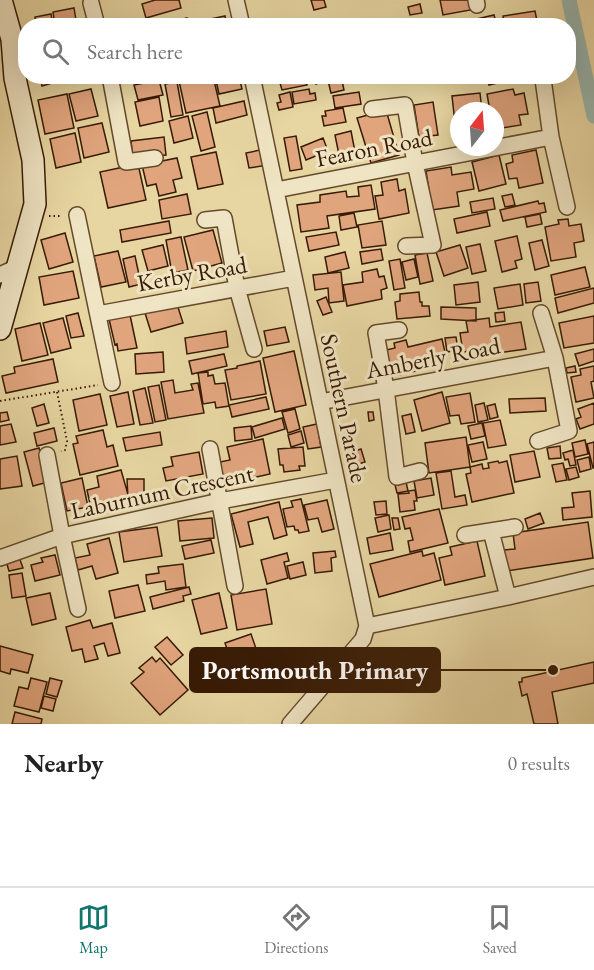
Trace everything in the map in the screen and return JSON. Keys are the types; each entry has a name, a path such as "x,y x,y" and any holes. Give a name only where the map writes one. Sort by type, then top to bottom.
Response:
{"main road":[{"path":"0,329 9,271 35,204 33,160 15,78 12,39 1,0"},
{"path":"6,21 10,0"},
{"path":"0,55 15,78"}],"street":[{"path":"237,0 240,18"},
{"path":"91,3 95,18"},
{"path":"111,84 126,162 155,158"},
{"name":"Southern Parade","path":"254,84 367,626"},
{"path":"544,84 551,137 567,207"},
{"path":"372,109 405,105 433,245 406,246"},
{"name":"Fearon Road","path":"276,190 551,137"},
{"path":"76,215 112,382"},
{"path":"205,220 224,218 237,288 254,350"},
{"name":"Kerby Road","path":"98,314 294,278"},
{"path":"538,441 569,432 555,358 541,313"},
{"path":"399,330 376,333 386,389 397,477 420,471"},
{"name":"Amberly Road","path":"320,402 555,358"},
{"path":"210,449 235,586"},
{"path":"47,455 78,609"},
{"name":"Laburnum Crescent","path":"0,558 62,536 220,501 336,480"},
{"path":"465,535 515,526"},
{"path":"491,531 508,597"},
{"path":"290,724 363,639 367,626 594,577"}],"path":[{"path":"31,218 76,215"},
{"path":"0,401 112,382"},
{"path":"47,455 65,450 68,441 57,392"}],"building":[{"path":"155,0 179,0 181,8 146,18 142,4"},
{"path":"311,0 324,0 326,7 314,10"},
{"path":"440,0 474,0 476,9 443,15"},
{"path":"420,4 422,13 410,15 408,7"},
{"path":"74,8 76,18 54,18 53,12"},
{"path":"535,11 536,18 503,18 503,16"},
{"path":"51,14 52,18 35,18"},
{"path":"160,84 163,95 138,100 134,85"},
{"path":"165,84 177,84 183,115 171,117"},
{"path":"180,84 215,84 220,106 186,113"},
{"path":"217,84 241,84 242,89 219,94"},
{"path":"280,84 307,85 282,90"},
{"path":"329,84 343,84 344,90 331,93"},
{"path":"91,89 98,116 76,121 69,94"},
{"path":"309,89 310,94 315,93 316,100 294,104 292,92"},
{"path":"513,89 515,95 524,93 528,114 519,115 521,125 504,128 504,102 488,102 487,94"},
{"path":"290,92 293,107 279,110 277,103 281,102 279,95"},
{"path":"359,92 361,104 335,108 333,96"},
{"path":"480,93 481,102 453,102 452,96"},
{"path":"67,94 74,128 45,134 38,100"},
{"path":"159,97 163,121 140,126 135,102"},
{"path":"244,101 247,115 216,123 213,108"},
{"path":"433,102 438,135 419,137 414,105"},
{"path":"343,108 346,122 324,126 322,116 326,116 325,111"},
{"path":"386,110 399,155 371,163 357,118"},
{"path":"207,112 215,147 201,151 192,116"},
{"path":"188,116 193,138 174,143 169,121"},
{"path":"102,123 109,152 84,158 78,128"},
{"path":"351,131 356,157 340,160 335,135"},
{"path":"75,133 81,162 56,168 50,139"},
{"path":"296,136 302,169 290,171 284,138"},
{"path":"164,137 166,155 133,158 131,141"},
{"path":"323,138 328,151 306,160 301,147"},
{"path":"265,149 268,165 249,168 246,153"},
{"path":"536,150 543,183 519,188 517,178 509,179 506,164 513,162 512,155"},
{"path":"216,152 223,184 198,189 191,157"},
{"path":"499,156 506,184 479,191 472,162"},
{"path":"177,158 182,178 173,180 176,192 159,196 156,184 147,186 142,165"},
{"path":"138,164 146,200 108,208 100,172"},
{"path":"451,167 452,175 471,172 474,189 457,192 459,206 432,210 426,171"},
{"path":"397,179 399,191 405,189 409,213 379,219 375,196 383,195 381,182"},
{"path":"371,185 375,209 327,216 329,228 301,232 297,205 320,202 320,195 346,191 347,197 359,196 358,187"},
{"path":"187,194 191,214 162,219 159,200"},
{"path":"512,194 515,205 505,207 502,196"},
{"path":"493,198 495,209 472,213 470,202"},
{"path":"538,201 539,204 544,203 546,212 503,221 500,210"},
{"path":"487,212 490,226 457,233 454,219"},
{"path":"354,213 357,227 341,230 339,216"},
{"path":"540,214 542,224 527,227 525,217"},
{"path":"568,219 569,226 581,224 584,241 574,243 576,257 551,261 545,227 559,224 558,220"},
{"path":"169,221 171,233 122,242 120,230"},
{"path":"382,221 386,245 362,248 358,225"},
{"path":"213,230 222,263 193,271 184,237"},
{"path":"336,232 339,245 309,251 306,237"},
{"path":"65,233 73,262 49,269 41,240"},
{"path":"517,236 522,259 515,261 517,268 502,272 495,241"},
{"path":"181,237 188,270 172,273 166,240"},
{"path":"542,240 549,266 535,270 529,243"},
{"path":"480,244 486,271 472,274 466,247"},
{"path":"163,245 168,266 148,271 142,250"},
{"path":"460,245 468,268 444,276 436,252"},
{"path":"381,249 383,260 362,264 360,252"},
{"path":"118,251 126,282 101,287 94,256"},
{"path":"345,252 349,268 328,273 325,257"},
{"path":"427,253 433,281 420,284 415,255"},
{"path":"135,256 141,284 129,287 123,259"},
{"path":"400,259 405,288 394,290 389,261"},
{"path":"414,259 418,277 406,280 402,262"},
{"path":"585,267 590,287 555,295 551,275"},
{"path":"377,269 379,277 384,276 387,288 381,290 382,299 347,306 343,285 363,282 362,272"},
{"path":"73,271 79,298 44,305 39,277"},
{"path":"341,272 344,301 329,303 328,288 315,290 313,275"},
{"path":"478,282 480,302 456,305 454,285"},
{"path":"538,282 541,301 526,303 524,284"},
{"path":"520,284 523,305 498,309 494,288"},
{"path":"594,288 594,303 558,313 555,298"},
{"path":"419,292 422,306 429,306 430,316 397,319 395,302 400,301 400,294"},
{"path":"326,297 332,312 323,315 317,301"},
{"path":"177,304 183,323 151,332 145,313"},
{"path":"441,307 476,308 476,321 441,319"},
{"path":"504,312 505,321 496,322 495,313"},
{"path":"78,313 84,336 71,338 66,316"},
{"path":"130,315 137,348 118,351 109,319"},
{"path":"594,316 594,343 564,348 559,323"},
{"path":"63,318 71,348 51,353 43,323"},
{"path":"489,318 490,327 521,322 526,349 477,356 476,350 463,352 460,333 468,332 466,321"},
{"path":"40,323 48,355 22,361 15,329"},
{"path":"285,327 289,342 267,346 264,331"},
{"path":"226,331 228,347 187,354 185,338"},
{"path":"456,337 458,350 447,352 445,338"},
{"path":"442,339 445,352 418,359 420,370 399,375 396,366 386,368 382,351 395,348 394,343 406,340 408,347"},
{"path":"594,349 594,361 579,366 575,354"},
{"path":"294,351 306,405 275,412 263,358"},
{"path":"163,352 164,372 136,374 135,354"},
{"path":"224,354 227,366 192,374 189,361"},
{"path":"53,359 58,382 6,393 2,376 15,373 14,367"},
{"path":"260,361 266,394 231,400 225,370"},
{"path":"575,366 576,372 567,373 566,368"},
{"path":"594,366 594,381 591,382 594,398 576,402 571,377 581,375 580,369"},
{"path":"208,372 208,376 213,375 215,384 225,383 229,406 216,408 215,402 203,404 198,373"},
{"path":"173,380 175,393 193,390 191,384 198,383 204,413 168,419 161,382"},
{"path":"159,385 166,420 155,422 148,387"},
{"path":"145,388 153,423 140,425 133,391"},
{"path":"128,392 134,424 117,427 110,396"},
{"path":"442,392 450,423 422,431 414,400"},
{"path":"470,393 475,422 461,424 459,415 450,416 446,397"},
{"path":"100,394 107,425 79,431 73,400"},
{"path":"266,397 269,409 232,417 229,405"},
{"path":"545,398 546,411 510,413 509,399"},
{"path":"484,403 488,420 478,422 475,405"},
{"path":"594,403 594,424 580,429 576,419 581,417 578,409"},
{"path":"44,404 49,423 37,426 32,408"},
{"path":"495,404 498,417 490,419 487,406"},
{"path":"295,409 300,429 288,433 282,412"},
{"path":"7,412 9,420 0,422 0,413"},
{"path":"368,412 373,412 374,420 369,421"},
{"path":"411,414 415,432 406,434 402,416"},
{"path":"282,418 285,429 255,438 252,427"},
{"path":"500,420 506,445 488,448 483,423"},
{"path":"482,423 485,436 471,439 468,426"},
{"path":"11,424 16,442 0,445 0,426"},
{"path":"317,424 321,447 308,449 303,427"},
{"path":"251,426 252,439 235,441 234,428"},
{"path":"54,428 57,441 37,446 34,433"},
{"path":"103,430 107,447 113,445 118,466 80,475 73,444 78,443 76,436"},
{"path":"301,431 304,443 291,447 288,435"},
{"path":"160,432 162,445 126,451 123,438"},
{"path":"466,437 470,467 429,473 425,443"},
{"path":"263,439 270,474 221,485 215,463 230,460 227,447"},
{"path":"585,440 588,454 575,457 572,443"},
{"path":"483,442 487,459 472,462 468,445"},
{"path":"594,442 594,468 593,468 587,444"},
{"path":"560,446 561,458 549,459 547,448"},
{"path":"303,447 305,466 299,466 300,470 284,472 283,465 280,465 278,449"},
{"path":"39,448 48,482 33,486 24,452"},
{"path":"361,449 365,462 353,466 349,453"},
{"path":"573,450 576,465 570,466 563,453"},
{"path":"534,451 540,477 515,482 510,455"},
{"path":"199,452 203,474 166,481 163,468 173,466 171,457"},
{"path":"17,456 22,486 0,489 0,459"},
{"path":"589,457 591,469 580,472 577,460"},
{"path":"498,461 499,463 507,461 514,493 472,502 466,474 471,473 470,467 482,464 483,469 489,468 488,463"},
{"path":"563,463 567,480 556,482 552,465"},
{"path":"576,467 579,477 569,480 566,469"},
{"path":"121,470 131,505 106,511 103,501 90,504 87,490 99,487 97,476"},
{"path":"451,471 455,497 465,495 467,505 442,509 436,473"},
{"path":"82,478 88,507 67,511 61,483"},
{"path":"431,478 434,495 417,498 414,481"},
{"path":"127,479 144,479 144,499 128,499"},
{"path":"406,482 408,491 397,493 395,485"},
{"path":"415,490 417,501 414,501 415,510 400,512 398,494"},
{"path":"590,491 592,517 563,520 562,508 574,507 572,493"},
{"path":"301,499 309,531 299,533 294,526 287,527 283,509 293,507 291,501"},
{"path":"327,500 334,529 322,532 318,518 308,520 304,505"},
{"path":"386,501 387,514 376,515 374,502"},
{"path":"279,502 287,535 274,539 268,517 248,522 253,544 240,547 231,514"},
{"path":"439,509 448,543 410,552 408,541 413,540 410,528 405,529 402,517"},
{"path":"540,513 544,523 528,529 525,519"},
{"path":"389,515 391,529 378,532 375,518"},
{"path":"212,518 214,538 180,541 178,521"},
{"path":"392,518 398,518 400,529 394,530"},
{"path":"588,522 593,558 506,571 503,550 515,549 513,533"},
{"path":"157,527 162,556 124,562 119,532"},
{"path":"390,533 393,550 370,554 367,538"},
{"path":"109,538 118,573 96,579 92,566 78,570 75,558 90,555 87,544"},
{"path":"211,540 214,553 185,559 182,546"},
{"path":"477,541 485,576 445,585 439,558 452,555 450,547"},
{"path":"335,551 336,557 331,558 332,571 315,573 313,553"},
{"path":"422,551 423,556 434,553 441,580 379,597 370,564"},
{"path":"287,553 289,561 284,562 288,578 267,584 261,560"},
{"path":"55,555 60,575 35,581 31,565 43,562 41,558"},
{"path":"19,557 23,568 9,571 6,561"},
{"path":"303,562 306,575 290,579 287,566"},
{"path":"183,564 186,587 166,590 165,581 147,584 146,575 159,573 158,567"},
{"path":"22,573 26,596 12,598 9,575"},
{"path":"138,585 145,611 115,618 109,591"},
{"path":"189,587 191,594 183,596 184,601 153,609 150,597"},
{"path":"266,589 272,624 237,630 231,595"},
{"path":"50,593 56,619 32,625 26,598"},
{"path":"219,593 227,628 201,634 192,600"},
{"path":"90,620 93,628 112,623 120,653 108,656 104,643 94,646 98,659 85,662 82,649 72,651 66,627"},
{"path":"251,634 261,663 235,672 225,643"},
{"path":"167,637 183,655 171,665 155,647"},
{"path":"0,646 33,655 28,673 11,669 10,674 0,671"},
{"path":"152,657 156,662 160,658 188,690 160,715 131,683 144,672 139,668"},
{"path":"594,662 594,683 552,692 558,724 534,724 527,694 522,696 519,682 522,682 522,678"},
{"path":"31,678 47,682 39,712 14,706 19,687 28,689"},
{"path":"50,678 62,681 57,697 46,694"},
{"path":"44,696 56,699 53,711 41,708"},
{"path":"15,712 42,719 41,724 12,724"}],"waterway":[{"path":"569,0 573,18"},
{"path":"576,32 594,116"}],"place":[{"name":"Portsmouth Primary","path":"553,670"}]}
